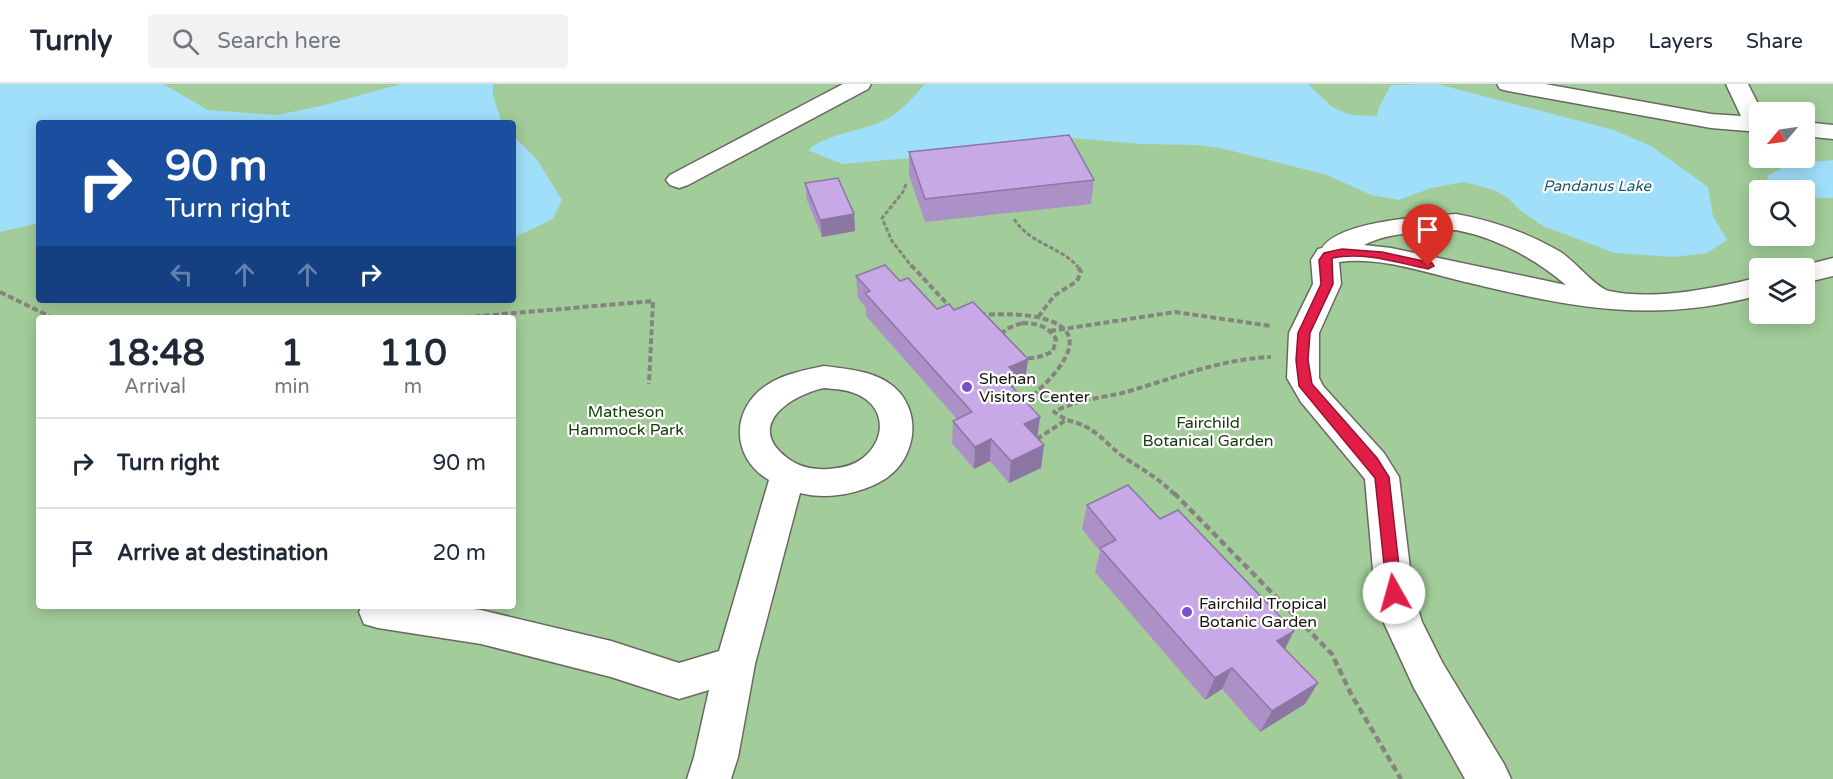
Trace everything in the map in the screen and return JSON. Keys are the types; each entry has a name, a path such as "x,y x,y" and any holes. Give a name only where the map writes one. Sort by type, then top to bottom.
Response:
{"lane":[{"path":"679,180 860,84"},
{"path":"1508,84 1711,121 1749,124"},
{"path":"1737,84 1749,107"},
{"path":"1815,130 1833,132"},
{"path":"1489,779 1428,675 1403,624 1394,593 1382,477 1372,462 1306,386 1303,346 1327,284 1325,260 1328,255 1341,244 1364,234 1407,226 1456,222 1488,228 1551,258 1598,298"},
{"path":"1445,223 1487,246 1537,289"},
{"path":"1328,255 1342,252 1382,255 1537,289 1598,298 1701,300 1749,289"},
{"path":"1815,271 1833,267"},
{"path":"709,779 735,664 787,476"},
{"path":"378,612 481,627 611,659 679,681 735,664"}],"path":[{"path":"906,184 898,200 882,218 883,226 910,264 953,310"},
{"path":"1014,219 1021,230 1040,244 1074,260 1082,272 1077,281 1054,296 1038,317"},
{"path":"0,292 47,315"},
{"path":"492,315 653,301 649,384"},
{"path":"1050,331 1175,312 1227,318 1303,346"},
{"path":"976,315 1008,314 1038,317 1062,328 1069,339 1067,354 1022,407"},
{"path":"1030,322 1050,331 1056,339 1053,351 1040,358 1023,359 1006,350 1001,341 1002,334 1012,325 1030,322"},
{"path":"1303,346 1262,357 1238,358 1201,367 1054,412 1066,420 1081,423 1097,432 1125,457 1160,479 1332,654 1351,694 1401,779"},
{"path":"998,353 1006,350"},
{"path":"1037,439 1066,420"}],"green space":[{"name":"Fairchild Botanical Garden","path":"0,84 1833,84 1833,779 0,779"}],"water":[{"path":"0,84 163,84 208,110 277,115 321,106 401,84 493,84 493,95 501,120 36,120 36,224 0,232"},
{"name":"Pandanus Lake","path":"925,84 1308,84 1332,107 1351,115 1377,116 1379,107 1391,85 1437,84 1614,130 1651,146 1708,187 1713,216 1727,240 1707,253 1674,257 1615,253 1543,226 1520,210 1508,198 1494,190 1464,182 1431,188 1399,200 1371,195 1327,175 1220,148 1197,145 1142,144 1061,137 932,156 842,164 808,150 826,139 887,119 903,108"},
{"path":"516,139 536,158 562,200 553,219 516,237"},
{"path":"1833,160 1833,198 1815,198 1815,180 1768,180 1767,176 1781,168 1815,168 1815,162"}],"building":[{"path":"1069,135 1094,180 925,199 909,152"},
{"path":"838,178 854,214 820,220 805,183"},
{"path":"885,265 900,281 908,278 937,309 949,304 954,310 973,302 1028,359 1009,367 1015,373 1004,378 1040,417 1024,424 1044,445 1011,461 991,439 975,447 953,421 972,412 865,293 870,291 856,276"},
{"name":"Fairchild Tropical Botanic Garden","path":"1128,485 1160,519 1178,510 1294,631 1277,641 1318,683 1272,711 1232,668 1215,678 1100,548 1116,540 1087,505"}],"place":[{"name":"Shehan Visitors Center","path":"967,387"},
{"name":"Fairchild Tropical Botanic Garden","path":"1187,612"}],"route":[{"path":"1394,593 1382,477 1372,462 1306,386 1302,360 1304,333 1327,284 1325,260 1328,255 1342,252 1382,255 1428,266"}],"park label":[{"name":"Matheson Hammock Park","path":"626,420"}]}
